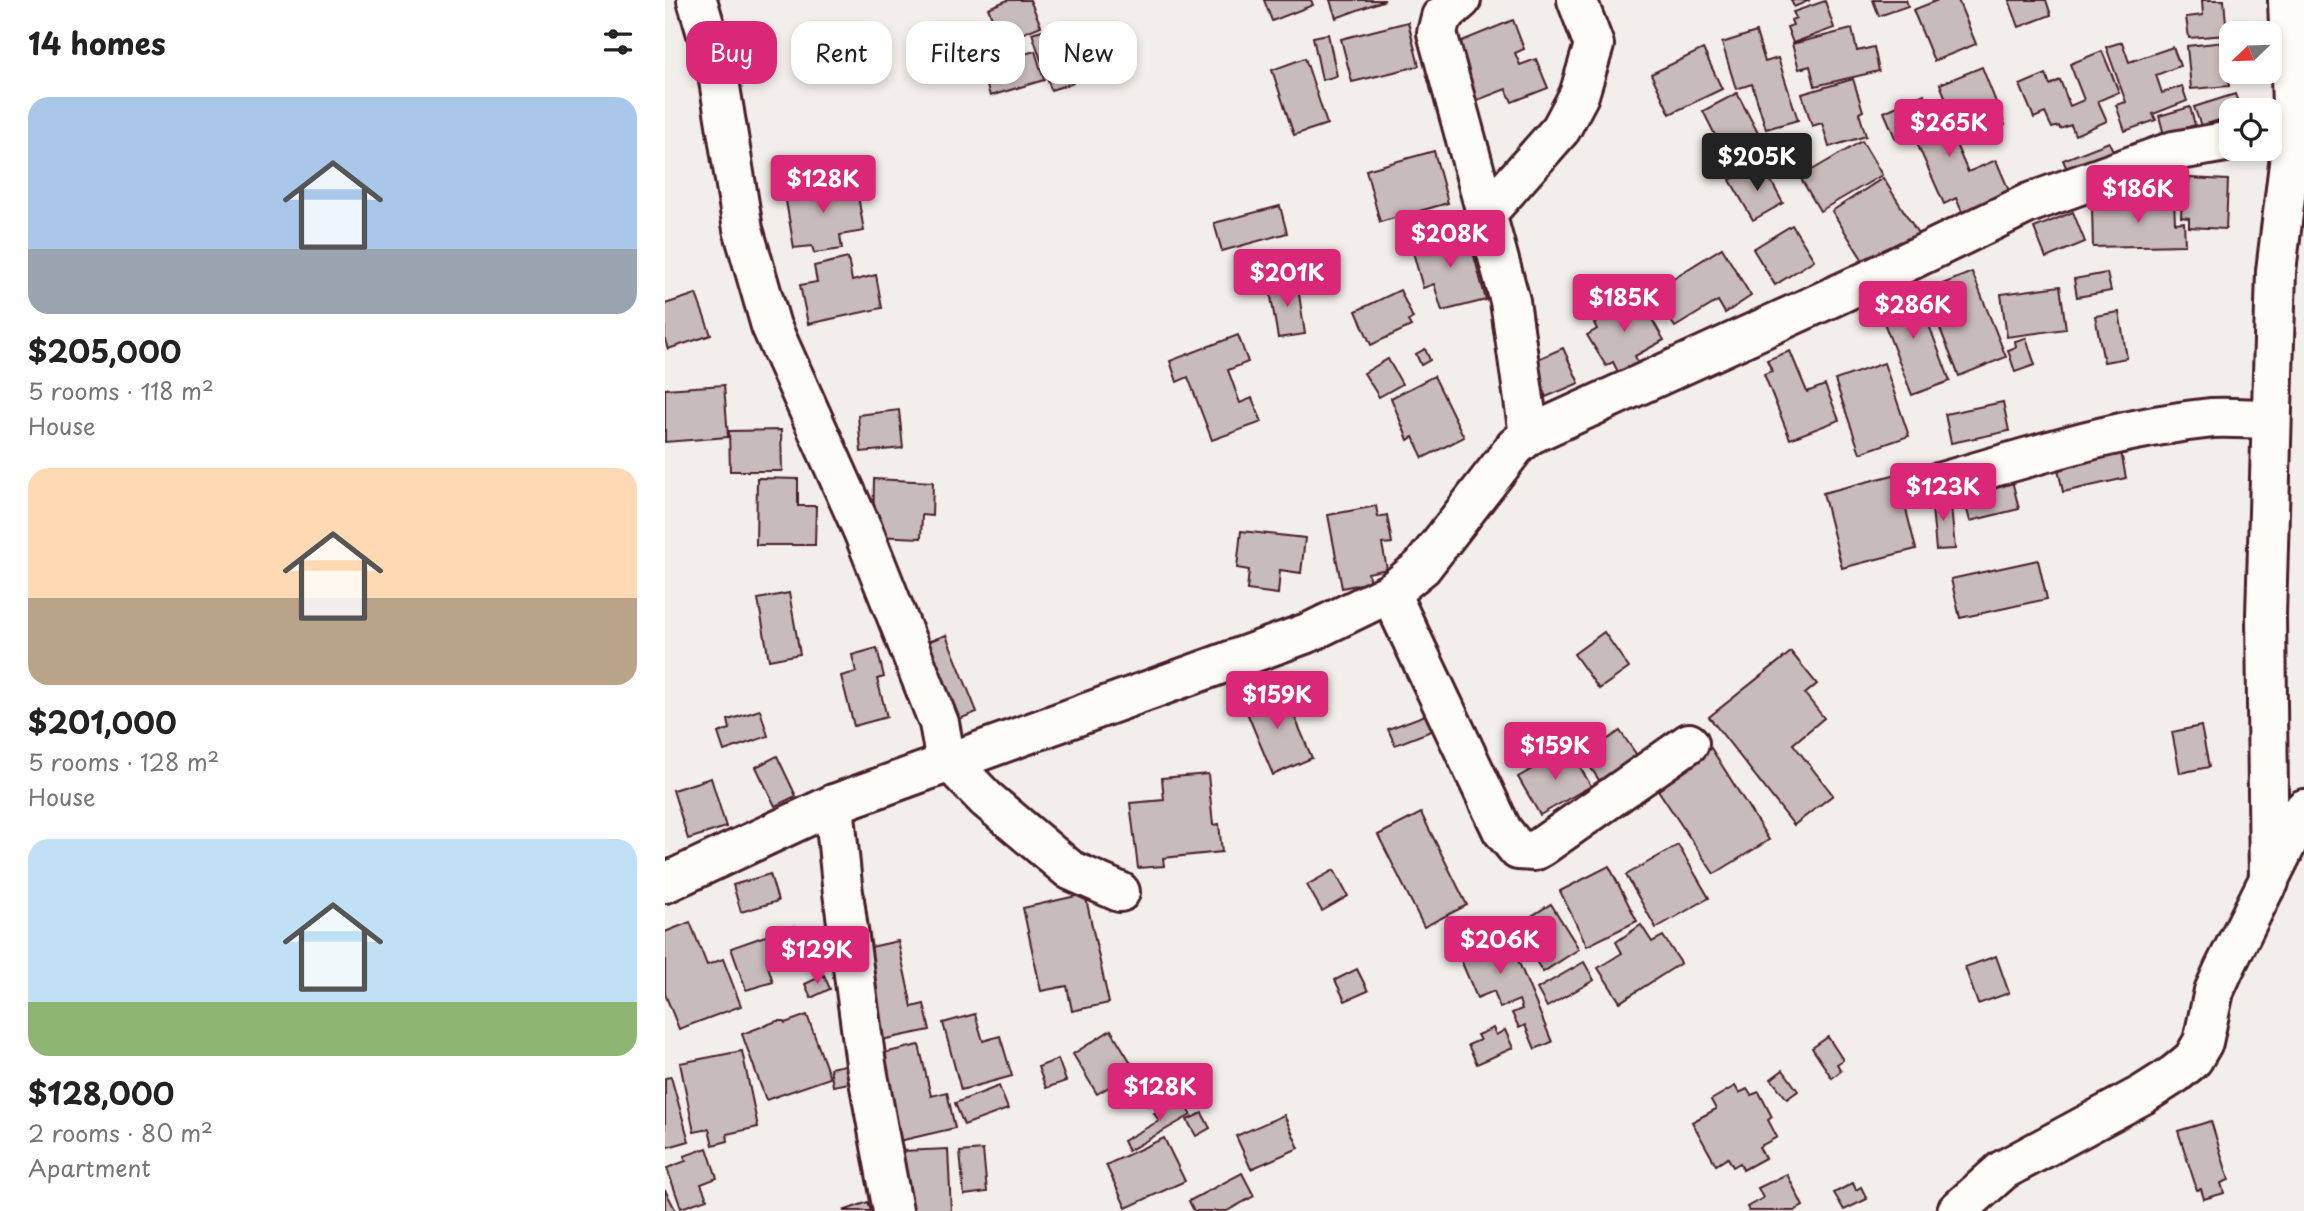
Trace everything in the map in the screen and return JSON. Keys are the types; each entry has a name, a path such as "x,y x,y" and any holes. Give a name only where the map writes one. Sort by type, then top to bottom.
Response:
{"street":[{"path":"1461,0 1441,17 1437,33 1510,301 1529,435"},
{"path":"1487,213 1561,128 1579,95 1594,45 1577,0"},
{"path":"2269,882 2266,615 2276,271 2289,130 2288,0"},
{"path":"687,4 717,68 743,229 771,326 863,531 939,723 943,745 951,763 986,799 1070,870 1120,892"},
{"path":"665,883 834,804 1310,632 1390,593 1422,567 1515,447 1529,435 1863,283 2029,203 2174,151 2219,143"},
{"path":"1924,487 2111,435 2213,418 2271,419"},
{"path":"1390,593 1503,830 1518,849 1534,851 1541,847 1689,743"},
{"path":"834,804 858,1010 893,1211"},
{"path":"1957,1211 2003,1170 2142,1095 2193,1059 2203,1042 2214,990 2304,809"}],"building":[{"path":"1008,0 1030,0 1039,27 1025,33 1025,21 993,21 988,8"},
{"path":"1264,0 1311,0 1313,5 1272,21"},
{"path":"1330,0 1385,0 1336,18"},
{"path":"1791,0 1810,0 1794,7"},
{"path":"1873,0 1906,0 1908,6 1879,16"},
{"path":"1938,0 1958,0 1976,44 1934,61 1913,10"},
{"path":"2009,0 2046,0 2051,15 2019,27"},
{"path":"2202,0 2224,0 2226,21 2219,21 2219,36 2189,38 2186,17 2203,15"},
{"path":"1825,1 1834,28 1793,43 1787,27 1793,25 1791,20 1796,18 1793,12"},
{"path":"1513,20 1524,49 1515,53 1520,65 1536,59 1548,88 1512,102 1506,89 1475,101 1452,45"},
{"path":"1408,22 1419,66 1352,82 1341,39"},
{"path":"1852,29 1857,51 1874,47 1879,71 1815,86 1810,66 1799,69 1792,44"},
{"path":"1039,31 1039,54 1032,33"},
{"path":"1756,32 1765,62 1778,58 1798,120 1766,129 1752,84 1736,89 1722,43"},
{"path":"1328,34 1337,76 1322,80 1313,37"},
{"path":"2122,42 2129,62 2173,47 2180,66 2156,75 2162,93 2182,86 2187,101 2153,114 2156,120 2125,131 2116,105 2126,102 2106,47"},
{"path":"2219,43 2219,84 2229,86 2191,89 2187,46"},
{"path":"1703,49 1722,89 1670,114 1651,74"},
{"path":"1035,51 1039,64 1039,81 990,96 986,84 1025,84 1025,54"},
{"path":"2102,51 2119,92 2098,101 2107,121 2075,135 2071,125 2060,129 2059,126 2052,128 2045,113 2034,118 2020,85 2046,74 2050,85 2060,80 2070,106 2084,100 2070,64"},
{"path":"1305,58 1327,124 1294,135 1272,70"},
{"path":"1982,67 2005,125 1963,142 1940,84"},
{"path":"1853,79 1863,111 1859,113 1866,136 1829,147 1822,123 1812,126 1802,94"},
{"path":"1049,84 1070,84 1051,90"},
{"path":"1737,93 1758,133 1723,151 1703,111"},
{"path":"1924,94 1928,105 1937,101 1968,172 1996,160 2013,200 1966,221 1956,198 1944,204 1912,132 1896,140 1884,112"},
{"path":"2219,99 2219,120 2201,126 2194,107"},
{"path":"2190,107 2195,125 2164,135 2159,116"},
{"path":"1862,141 1882,175 1820,211 1800,177"},
{"path":"2109,142 2117,160 2071,179 2063,160"},
{"path":"1434,151 1448,203 1380,222 1366,170"},
{"path":"1751,168 1755,176 1765,170 1783,203 1753,220 1730,180"},
{"path":"837,175 840,193 857,190 864,231 840,235 842,249 814,253 812,246 794,248 785,195 802,193 800,181"},
{"path":"1883,178 1919,235 1867,267 1832,211"},
{"path":"2189,178 2228,180 2226,229 2189,227 2189,218 2181,217 2182,196 2188,197"},
{"path":"2174,199 2175,223 2184,222 2185,245 2093,247 2092,207 2143,207 2142,200"},
{"path":"1280,206 1287,233 1222,251 1214,223"},
{"path":"2073,212 2085,242 2046,258 2034,228"},
{"path":"1792,225 1814,260 1775,285 1753,249"},
{"path":"1467,230 1486,300 1442,311 1434,284 1423,288 1411,245"},
{"path":"1722,248 1751,296 1725,313 1718,301 1675,327 1664,310 1671,306 1659,287"},
{"path":"848,258 852,281 876,275 882,308 808,324 800,285 817,282 814,266"},
{"path":"1972,272 2006,357 1959,376 1925,291"},
{"path":"2107,273 2111,291 2077,297 2074,279"},
{"path":"1297,281 1305,334 1278,338 1269,285"},
{"path":"2060,286 2066,329 2007,337 2001,294"},
{"path":"1915,288 1950,381 1912,395 1876,302"},
{"path":"1400,290 1413,318 1408,321 1411,326 1371,345 1356,311"},
{"path":"696,294 711,335 668,349 665,340 665,304"},
{"path":"1638,295 1664,340 1635,356 1638,363 1619,374 1613,362 1606,366 1587,335 1597,329 1594,323 1599,321 1595,316 1614,304 1616,308"},
{"path":"2119,312 2127,358 2104,362 2095,316"},
{"path":"1238,335 1248,362 1228,370 1240,403 1252,398 1262,422 1212,440 1188,377 1177,382 1170,361"},
{"path":"2026,338 2035,365 2015,372 2008,350 2016,347 2015,341"},
{"path":"1563,348 1579,383 1546,397 1531,362"},
{"path":"1425,349 1430,360 1421,365 1416,354"},
{"path":"1790,351 1807,392 1825,385 1839,420 1790,439 1764,374 1772,371 1767,360"},
{"path":"1388,359 1402,384 1379,397 1364,373"},
{"path":"1884,363 1909,436 1860,453 1835,380"},
{"path":"1434,376 1464,437 1423,458 1413,437 1408,440 1391,398"},
{"path":"724,385 728,437 665,442 665,389"},
{"path":"2003,402 2009,431 1951,443 1945,414"},
{"path":"899,410 903,448 861,452 858,415"},
{"path":"781,430 782,471 730,471 729,431"},
{"path":"2119,441 2126,478 2063,492 2055,455"},
{"path":"2010,472 2019,509 1970,521 1960,484"},
{"path":"1897,474 1916,549 1842,568 1823,493"},
{"path":"757,478 798,479 798,506 816,506 815,545 756,545"},
{"path":"874,479 933,482 932,516 922,515 921,538 873,536"},
{"path":"1950,495 1955,549 1936,550 1931,497"},
{"path":"1376,506 1378,517 1387,515 1392,543 1382,544 1387,569 1368,573 1370,582 1342,588 1328,515"},
{"path":"1241,531 1305,538 1301,573 1280,570 1278,594 1247,590 1249,570 1237,568"},
{"path":"2038,560 2047,599 1960,618 1951,579"},
{"path":"789,593 800,654 769,660 758,599"},
{"path":"1604,632 1629,668 1599,689 1574,654"},
{"path":"946,635 977,712 957,720 927,642"},
{"path":"877,648 884,677 877,679 887,717 854,726 841,676 856,672 852,655"},
{"path":"1791,652 1817,684 1805,694 1824,718 1793,744 1833,795 1794,825 1709,717"},
{"path":"1282,687 1312,758 1273,775 1243,703"},
{"path":"760,710 768,736 724,751 718,733 730,729 728,720"},
{"path":"1428,714 1434,730 1395,745 1388,729"},
{"path":"2201,726 2209,767 2180,773 2172,732"},
{"path":"1620,731 1639,758 1601,783 1583,756"},
{"path":"1569,748 1591,786 1540,815 1518,777"},
{"path":"1711,748 1769,840 1714,874 1654,784"},
{"path":"777,756 796,796 775,806 756,767"},
{"path":"1208,774 1213,825 1219,824 1222,852 1163,858 1164,866 1138,868 1130,803 1164,800 1162,778"},
{"path":"711,778 726,827 688,839 673,790"},
{"path":"1421,813 1467,905 1424,927 1378,835"},
{"path":"1678,845 1709,898 1656,928 1626,875"},
{"path":"1609,866 1637,921 1587,946 1560,891"},
{"path":"1334,870 1348,896 1322,911 1307,885"},
{"path":"770,874 778,901 741,912 733,885"},
{"path":"1085,894 1109,1003 1072,1011 1067,986 1041,991 1023,908"},
{"path":"1551,904 1579,949 1543,972 1514,927"},
{"path":"1496,918 1511,955 1515,953 1552,1042 1535,1049 1525,1025 1519,1028 1512,1013 1522,1009 1519,1000 1500,1008 1494,991 1477,998 1451,937"},
{"path":"690,922 707,965 723,959 741,1006 679,1029 665,994 665,932"},
{"path":"1641,925 1652,942 1663,936 1681,963 1620,1002 1598,968 1622,953 1616,942"},
{"path":"794,926 804,954 768,966 773,982 746,990 731,948"},
{"path":"898,941 912,1007 924,1004 930,1030 881,1040 862,949"},
{"path":"1996,956 2009,993 1978,1004 1965,967"},
{"path":"1584,962 1594,980 1547,1007 1537,989"},
{"path":"1357,969 1368,991 1345,1001 1335,980"},
{"path":"824,975 830,989 811,998 805,984"},
{"path":"975,1014 983,1041 1000,1036 1012,1076 961,1090 943,1023"},
{"path":"807,1015 830,1078 766,1100 742,1034 777,1021 785,1023"},
{"path":"1493,1028 1496,1035 1505,1030 1513,1048 1477,1064 1468,1045 1480,1040 1477,1035"},
{"path":"1111,1030 1136,1071 1097,1094 1073,1054"},
{"path":"1828,1037 1843,1060 1837,1064 1841,1071 1832,1078 1812,1048"},
{"path":"919,1045 931,1096 947,1092 955,1128 899,1141 879,1054"},
{"path":"742,1051 758,1127 727,1134 728,1141 713,1145 709,1129 694,1132 680,1063"},
{"path":"1058,1059 1066,1081 1046,1088 1038,1067"},
{"path":"850,1064 854,1082 833,1086 830,1068"},
{"path":"1165,1070 1176,1092 1148,1106 1137,1085"},
{"path":"1783,1070 1798,1091 1787,1099 1771,1079"},
{"path":"671,1077 689,1141 665,1148 665,1078"},
{"path":"999,1086 1008,1109 964,1125 955,1103"},
{"path":"1735,1086 1739,1093 1747,1089 1751,1095 1759,1092 1772,1117 1768,1120 1777,1137 1759,1147 1765,1158 1743,1170 1740,1163 1733,1167 1728,1158 1716,1165 1692,1122 1716,1109 1711,1100"},
{"path":"1181,1098 1191,1115 1128,1151 1123,1141 1159,1121 1154,1113"},
{"path":"1202,1113 1210,1128 1196,1136 1187,1120"},
{"path":"1284,1115 1299,1148 1251,1169 1236,1136"},
{"path":"2211,1121 2229,1180 2221,1183 2224,1193 2204,1199 2201,1189 2197,1190 2178,1131"},
{"path":"1164,1138 1185,1181 1126,1208 1106,1165"},
{"path":"707,1148 717,1178 701,1184 707,1199 681,1208 667,1168 686,1161 684,1156"},
{"path":"948,1149 951,1211 904,1211 901,1151"},
{"path":"983,1150 987,1192 964,1195 960,1152"},
{"path":"1242,1173 1254,1196 1227,1211 1194,1211 1189,1201"},
{"path":"1787,1174 1803,1206 1794,1211 1749,1211 1747,1207 1763,1198 1758,1188"},
{"path":"1853,1183 1856,1190 1861,1187 1867,1199 1844,1210 1834,1193"},
{"path":"665,1190 676,1211 665,1211"},
{"path":"868,1202 871,1211 843,1211"}]}
